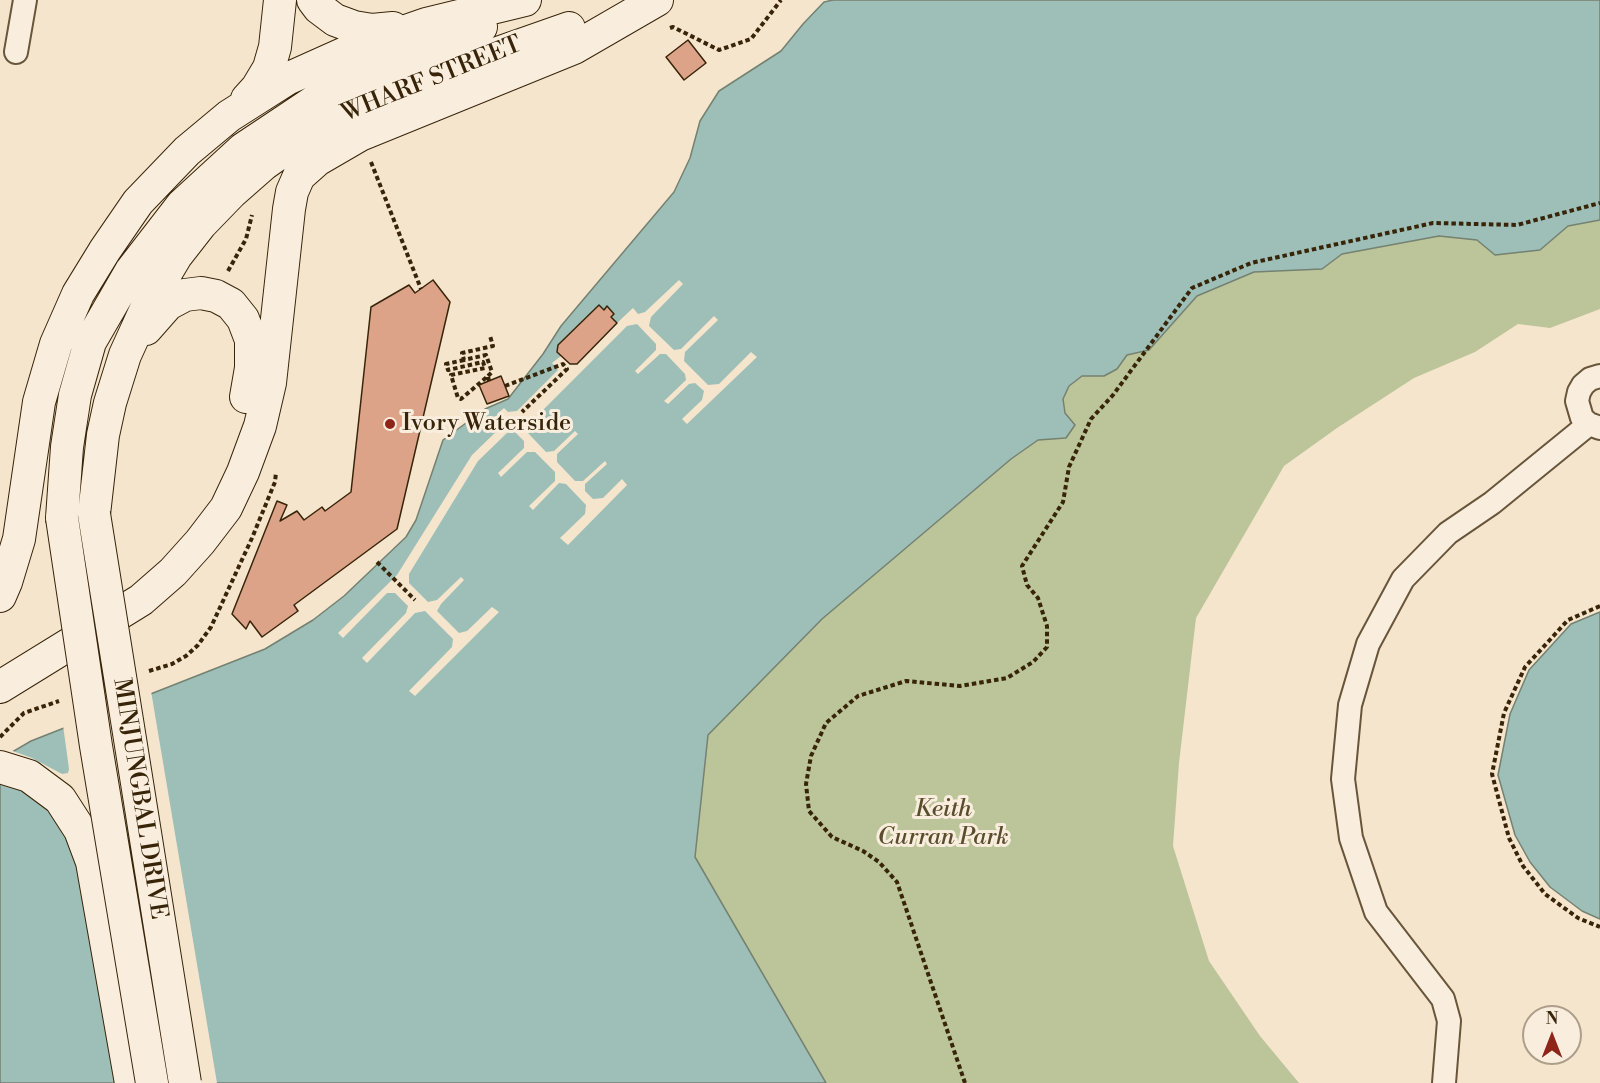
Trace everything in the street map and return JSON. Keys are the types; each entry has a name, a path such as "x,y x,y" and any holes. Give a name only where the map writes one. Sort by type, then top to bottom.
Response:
{"main road":[{"path":"0,596 19,539 39,402 56,345 78,294 138,202 187,151 258,88 270,68 276,47 280,0"},
{"path":"314,0 335,20 354,27 372,30 426,24"},
{"path":"229,116 287,79 354,49 426,24 525,0"},
{"name":"WHARF STREET","path":"62,518 67,447 75,395 90,342 131,271 182,205 243,149 315,101 395,63 545,0"},
{"name":"WHARF STREET","path":"94,514 103,435 125,355 151,298 176,256 201,224 231,193 264,164 298,140 383,95 649,0"},
{"path":"0,687 141,600 173,572 226,508 255,445 270,383 289,209 292,192 299,176 317,160 360,135 574,48 657,0"},
{"path":"0,665 136,581 170,551 201,512 228,461 244,407 251,368 251,340 243,319 231,304 216,296 201,293 185,295 168,304 125,355"},
{"name":"MINJUNGBAL DRIVE","path":"94,514 185,1083"},
{"name":"MINJUNGBAL DRIVE","path":"62,518 98,757 152,1083"},
{"path":"0,767 29,776 60,799 80,830 92,862 131,1083"}],"street":[{"path":"16,52 25,0"},
{"path":"1444,1083 1449,1021 1443,999 1376,912 1351,838 1343,779 1350,705 1368,644 1403,579 1448,533 1492,503 1594,426 1578,410 1579,392 1590,379 1600,376"}],"path":[{"path":"662,31 673,27 719,50 751,39 781,0"},
{"path":"369,157 421,289"},
{"path":"965,1083 897,882 879,861 832,837 809,811 806,784 811,756 826,723 858,696 906,681 960,686 1007,678 1033,662 1047,647 1047,626 1038,598 1027,585 1022,566 1063,502 1069,467 1091,419 1113,395 1192,288 1251,263 1433,223 1517,225 1600,202"},
{"path":"216,296 246,239 254,206"},
{"path":"464,360 462,353 493,346 490,336"},
{"path":"486,355 492,372 489,378 461,399 458,398 451,375 485,368 483,362 448,370 446,364 464,360 486,355"},
{"path":"505,386 563,364 567,369 522,412"},
{"path":"377,562 415,600"},
{"path":"1600,606 1568,620 1526,667 1504,713 1492,774 1509,838 1524,866 1545,894 1578,918 1600,927"}],"green space":[{"name":"Keith Curran Park","path":"1600,220 1600,309 1550,328 1518,324 1475,352 1414,378 1284,466 1196,618 1179,763 1173,846 1209,961 1260,1036 1299,1083 826,1083 695,857 708,735 822,619 1011,459 1038,440 1066,438 1063,399 1069,386 1082,376 1104,376 1117,369 1127,355 1149,350 1197,296 1254,272 1322,269 1342,254 1439,236 1477,240 1495,255 1540,250 1568,226"}],"water":[{"path":"833,0 1600,0 1600,220 1568,226 1540,250 1495,255 1477,240 1439,236 1342,254 1322,269 1254,272 1197,296 1149,350 1127,355 1117,369 1104,376 1082,376 1069,386 1063,399 1065,413 1075,425 1066,438 1038,440 1011,459 822,619 708,735 695,857 826,1083 0,1083 0,759 31,741 265,649 313,620 344,596 406,537 416,520 443,440 485,409 508,399 543,354 561,326 674,192 690,158 700,121 719,91 781,51 824,2"},
{"path":"1600,612 1600,919 1582,911 1550,887 1530,862 1515,835 1498,775 1510,714 1529,670 1571,624"}],"pier":[{"path":"679,280 683,284 651,317 649,326 674,350 681,349 714,316 718,320 685,352 684,361 708,385 719,384 751,352 757,357 687,424 682,419 702,400 704,391 695,383 689,384 668,404 664,401 686,380 685,374 666,354 660,354 638,374 635,371 656,350 656,344 637,324 627,326 529,424 528,433 546,452 554,451 575,431 578,434 557,454 557,462 575,481 583,481 605,461 607,464 585,484 585,491 593,499 603,498 622,479 627,485 568,545 560,538 585,514 586,505 566,484 559,483 533,510 529,506 555,481 555,472 535,452 527,452 501,477 498,473 524,448 524,441 515,432 507,433 478,461 409,574 409,583 428,602 437,600 461,577 464,580 437,611 459,633 467,631 492,607 499,612 415,696 409,691 452,647 453,639 425,611 415,613 367,663 362,658 406,613 408,606 395,593 387,593 343,638 338,633 397,575 472,455 500,428 502,419 497,414 504,408 508,412 517,411 558,370 552,363 561,356 557,352 558,345 599,305 604,310 607,306 614,314 611,318 617,323 633,308 638,314 645,312"},
{"path":"151,691 217,1083 118,1083 82,866 51,811 0,755 10,750 32,758 62,774 68,773 63,725"}],"building":[{"path":"688,40 706,63 684,80 666,57"},
{"name":"Ivory Waterside","path":"433,280 450,302 397,529 294,605 298,611 262,637 250,621 246,629 232,614 277,501 287,505 280,521 297,511 304,520 322,507 325,511 351,492 371,307 409,285 415,293"},
{"path":"599,305 604,310 607,306 614,314 611,317 617,323 577,364 570,364 557,352 558,345"},
{"path":"501,376 509,396 487,404 479,385"}],"place":[{"name":"Ivory Waterside","path":"390,424"}]}
